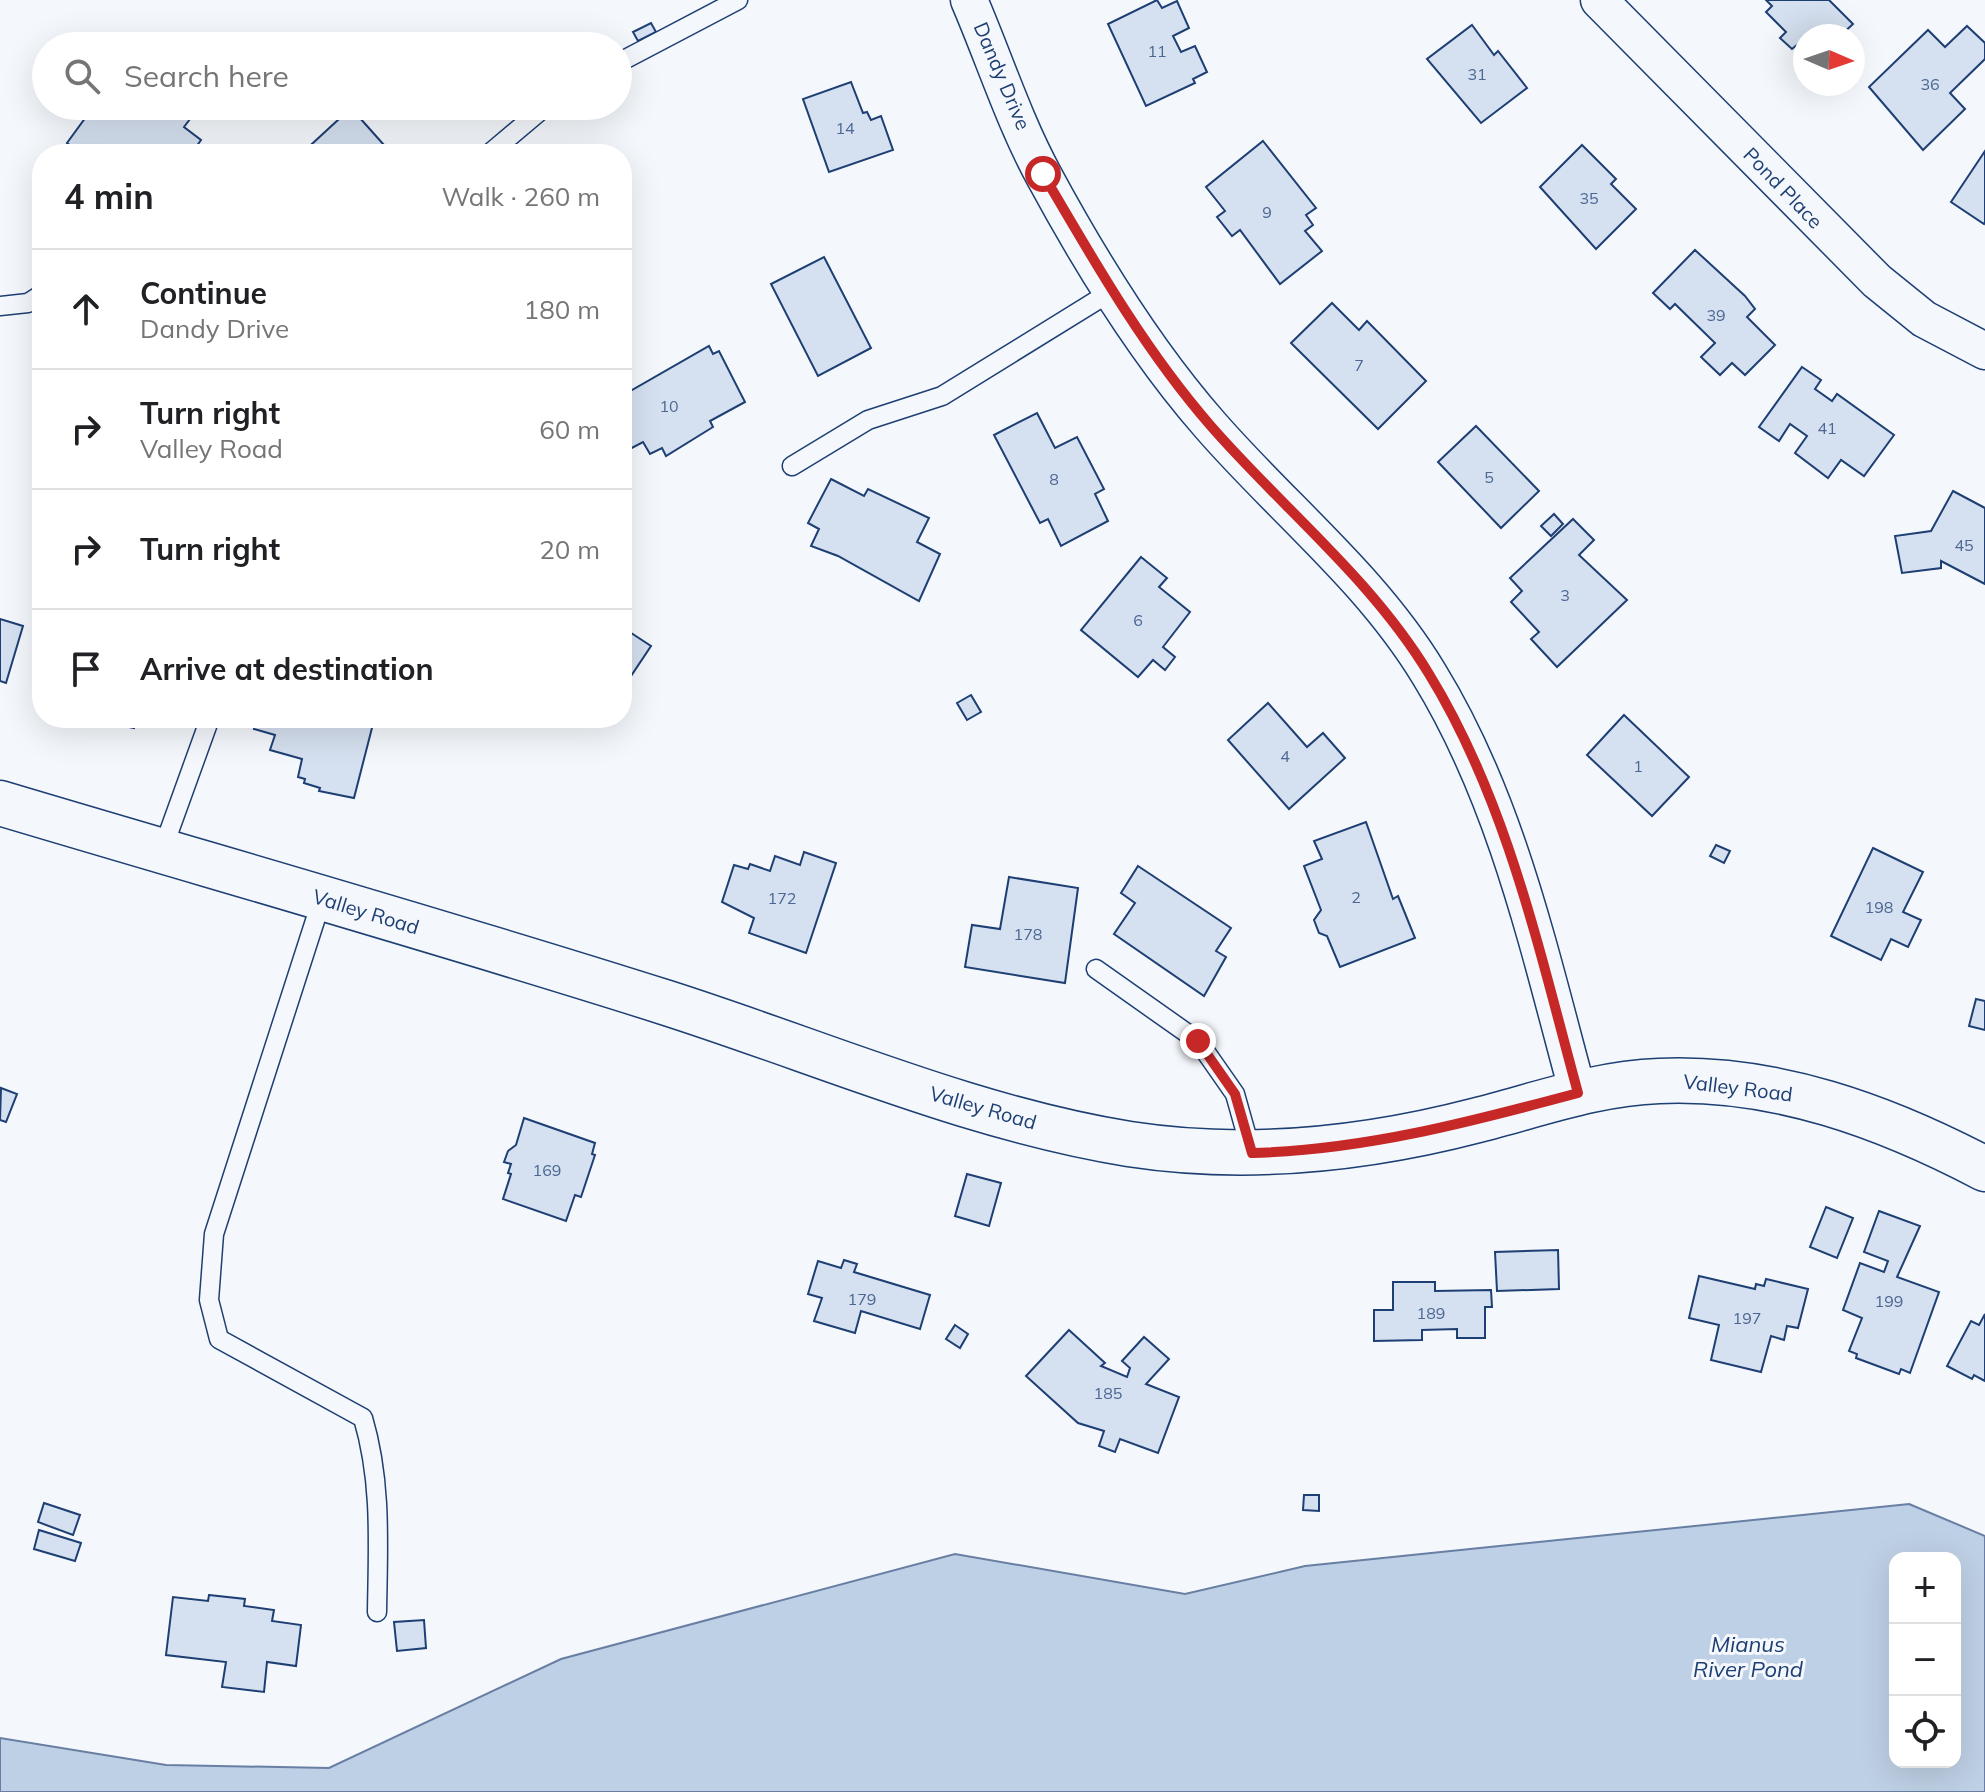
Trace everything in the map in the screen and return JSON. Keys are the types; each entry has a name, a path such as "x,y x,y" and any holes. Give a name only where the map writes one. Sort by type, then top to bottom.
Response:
{"main road":[{"name":"Valley Road","path":"0,803 663,1002 926,1091 1044,1126 1133,1144 1252,1153 1337,1148 1475,1121 1578,1093 1659,1081 1706,1081 1760,1088 1852,1110 1930,1141 1985,1169"}],"street":[{"name":"Dandy Drive","path":"969,0 1043,174 1149,347 1210,425 1341,560 1395,622 1450,709 1505,838 1578,1093"},
{"name":"Pond Place","path":"1599,0 1877,281 1924,319 1985,351"}],"lane":[{"path":"632,56 738,0"},
{"path":"501,144 529,120"},
{"path":"792,466 868,420 942,396 1112,291"},
{"path":"0,306 32,300"},
{"path":"162,851 206,728"},
{"path":"322,899 214,1234 209,1300 219,1339 363,1418 375,1459 379,1503 377,1612"},
{"path":"1096,969 1198,1041 1235,1094 1252,1153"}],"water":[{"name":"Mianus River Pond","path":"1909,1504 1985,1536 1985,1792 0,1792 0,1738 166,1765 329,1768 561,1659 955,1554 1185,1594 1305,1566"}],"building":[{"path":"1157,0 1162,8 1177,1 1189,28 1173,36 1181,52 1195,46 1207,72 1193,79 1195,83 1146,106 1108,24"},
{"path":"1766,0 1829,0 1853,24 1793,24 1792,49 1780,38 1786,32 1766,12 1772,6"},
{"path":"651,23 656,32 638,41 633,32"},
{"path":"1472,25 1494,55 1498,51 1527,88 1481,123 1427,59"},
{"path":"1967,26 1985,43 1985,59 1950,93 1965,109 1923,150 1869,87 1928,30 1945,47"},
{"path":"851,82 863,113 867,112 871,120 881,116 893,150 829,172 803,99"},
{"path":"84,120 189,120 184,127 201,140 198,144 67,143"},
{"path":"338,120 362,120 383,144 312,144"},
{"path":"1263,141 1316,208 1306,215 1313,225 1305,231 1322,251 1280,284 1240,230 1232,236 1217,217 1225,211 1206,187"},
{"path":"1582,145 1616,179 1611,184 1636,209 1596,249 1540,187"},
{"path":"1985,151 1985,222 1984,224 1951,202"},
{"path":"1695,250 1745,296 1755,309 1747,317 1775,345 1745,375 1732,363 1720,375 1701,357 1715,343 1675,304 1670,309 1653,293"},
{"path":"824,257 871,348 818,376 771,284"},
{"path":"1332,303 1359,330 1367,321 1426,381 1378,429 1291,343"},
{"path":"709,346 713,354 719,351 745,402 710,421 713,427 666,456 662,448 650,454 643,442 632,448 632,390"},
{"path":"1802,367 1821,380 1815,389 1832,401 1837,394 1894,435 1864,476 1841,460 1828,478 1795,453 1807,436 1790,424 1779,441 1759,427"},
{"path":"1037,413 1055,448 1077,437 1104,489 1095,494 1108,521 1061,546 1048,519 1040,523 994,435"},
{"path":"1476,426 1539,491 1501,528 1438,462"},
{"path":"831,479 864,496 868,489 929,518 917,542 940,554 919,601 838,556 811,546 819,529 808,523"},
{"path":"1953,491 1985,508 1985,584 1941,561 1941,568 1902,573 1895,536 1931,531"},
{"path":"1554,514 1563,524 1551,536 1541,526"},
{"path":"1573,519 1594,540 1579,555 1627,600 1557,667 1531,639 1539,632 1511,602 1522,591 1510,578"},
{"path":"1141,557 1167,578 1159,587 1190,612 1163,647 1175,657 1165,670 1153,660 1138,677 1081,630"},
{"path":"0,619 23,626 6,683 0,681"},
{"path":"632,634 651,646 632,674"},
{"path":"971,695 981,712 967,720 957,703"},
{"path":"1268,703 1307,747 1323,733 1345,758 1289,809 1228,740"},
{"path":"1624,715 1689,777 1652,816 1587,755"},
{"path":"372,728 354,798 319,791 320,788 304,783 305,779 298,777 302,759 270,750 275,735 254,729"},
{"path":"1366,822 1393,899 1398,896 1415,938 1340,967 1327,936 1319,933 1314,920 1321,910 1304,866 1322,859 1314,841"},
{"path":"1716,845 1730,851 1724,863 1710,856"},
{"path":"1873,848 1923,872 1903,912 1921,920 1908,947 1891,939 1881,960 1831,936"},
{"path":"804,852 836,863 806,953 749,933 754,918 722,902 734,865 748,869 750,864 770,871 775,856 800,865"},
{"path":"1138,866 1231,928 1216,951 1226,957 1204,996 1114,934 1135,903 1121,893"},
{"path":"1009,877 1078,888 1065,983 965,967 972,925 1000,929"},
{"path":"1976,999 1985,1001 1985,1030 1969,1026"},
{"path":"1,1088 17,1094 6,1122 0,1120"},
{"path":"524,1118 595,1143 592,1154 595,1155 581,1197 575,1195 566,1221 503,1199 511,1174 508,1173 511,1164 504,1162 508,1151 516,1145"},
{"path":"967,1174 1001,1183 989,1226 955,1216"},
{"path":"1826,1207 1853,1218 1837,1258 1810,1247"},
{"path":"1879,1211 1920,1226 1897,1277 1939,1292 1910,1373 1901,1369 1899,1374 1856,1358 1857,1354 1849,1351 1862,1318 1843,1310 1860,1263 1884,1272 1888,1261 1864,1252"},
{"path":"1558,1250 1559,1289 1497,1291 1495,1252"},
{"path":"844,1260 857,1264 854,1272 930,1295 920,1329 861,1311 855,1333 814,1321 822,1298 808,1294 818,1261 841,1268"},
{"path":"1699,1276 1755,1289 1756,1284 1764,1286 1766,1279 1808,1289 1798,1328 1787,1326 1784,1340 1771,1336 1761,1372 1711,1360 1719,1325 1689,1318"},
{"path":"1393,1282 1435,1282 1435,1291 1491,1290 1492,1307 1485,1307 1485,1338 1457,1338 1457,1329 1422,1330 1422,1340 1374,1341 1374,1310 1393,1310"},
{"path":"1985,1314 1985,1381 1974,1375 1972,1379 1947,1366 1971,1321 1979,1325"},
{"path":"955,1325 968,1334 960,1348 946,1339"},
{"path":"1069,1330 1105,1363 1101,1366 1127,1377 1130,1368 1122,1361 1144,1337 1169,1359 1146,1384 1179,1397 1158,1453 1120,1439 1115,1452 1099,1446 1104,1431 1078,1423 1026,1376"},
{"path":"1304,1495 1319,1495 1319,1511 1303,1510"},
{"path":"44,1503 80,1515 73,1535 38,1522"},
{"path":"39,1530 81,1543 75,1561 34,1549"},
{"path":"209,1595 245,1599 244,1606 274,1610 272,1621 301,1625 296,1666 267,1662 264,1692 222,1687 226,1662 166,1655 173,1597 208,1601"},
{"path":"424,1620 426,1648 397,1651 394,1622"}],"route":[{"path":"1043,174 1149,347 1210,425 1341,560 1395,622 1450,709 1479,770 1505,838 1578,1093 1475,1121 1385,1140 1337,1148 1252,1153 1235,1094 1198,1041"}]}
